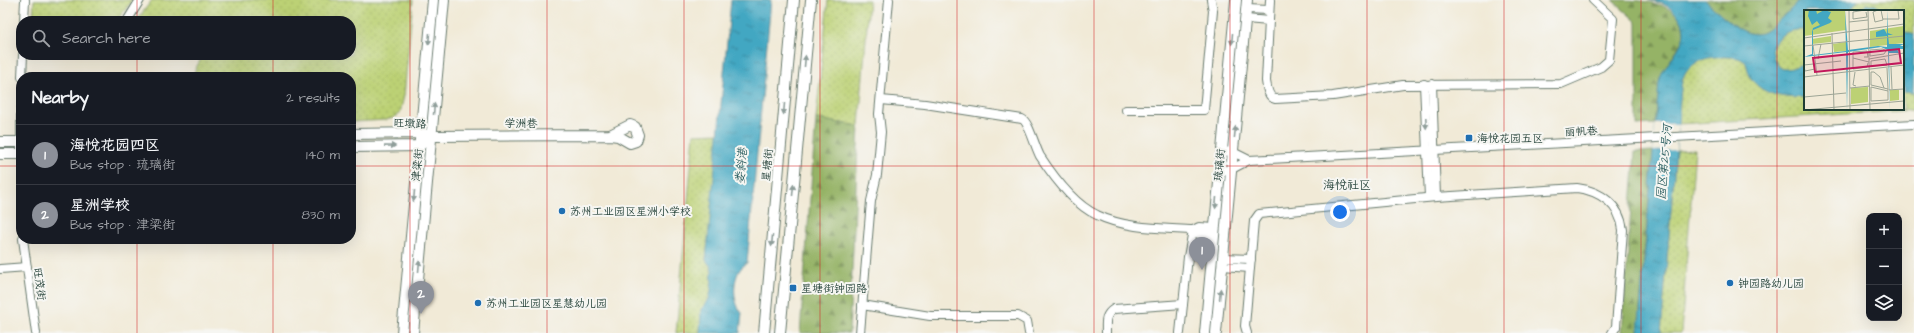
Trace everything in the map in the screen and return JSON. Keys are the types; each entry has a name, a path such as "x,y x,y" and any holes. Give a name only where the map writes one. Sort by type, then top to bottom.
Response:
{"main road":[{"name":"津梁街","path":"402,333 433,0"},
{"name":"津梁街","path":"413,333 444,0"},
{"name":"星塘街","path":"764,333 794,0"},
{"path":"780,333 811,0"},
{"name":"琉璃街","path":"1205,333 1236,0"},
{"name":"琉璃街","path":"1216,333 1230,170 1247,9"},
{"name":"旺墩路","path":"356,134 420,133 432,136"},
{"name":"学洲巷","path":"432,136 610,135"},
{"name":"旺墩路","path":"356,147 419,146 432,136"},
{"path":"0,142 16,142"},
{"path":"0,154 16,155"}],"street":[{"path":"24,16 25,0"},
{"path":"129,16 140,0"},
{"path":"860,333 871,201 877,175 881,132 879,114 890,0"},
{"path":"1126,110 1204,110 1213,11 1211,0"},
{"path":"1270,0 1266,81 1268,92 1273,98 1332,96 1403,85 1561,84 1601,67 1606,64 1611,55 1614,22 1611,15 1593,0"},
{"path":"1247,9 1269,10"},
{"path":"1247,9 1269,21"},
{"path":"22,72 23,60"},
{"path":"1428,84 1433,197"},
{"path":"881,100 925,104 1022,118 1026,122 1032,140 1051,172 1065,189 1091,212 1107,219 1122,223 1193,230 1199,227 1214,232"},
{"name":"丽帆巷","path":"1219,171 1230,170 1249,160 1914,124"},
{"name":"丽帆巷","path":"1221,151 1233,152 1249,160"},
{"path":"1247,333 1245,326 1254,221 1259,214 1263,212 1433,197 1577,188 1597,193 1607,200 1622,220 1623,230 1616,327 1612,333"},
{"path":"1180,333 1188,257 1193,230"},
{"name":"旺茂街","path":"24,244 36,333"},
{"path":"1223,262 1251,259"},
{"path":"1223,262 1250,268"},
{"path":"0,268 26,267"},
{"path":"1106,333 1106,319 1108,314 1114,309 1184,304"},
{"path":"862,305 930,316 1018,316 1027,321 1029,333"}],"green space":[{"path":"34,0 133,0 120,16 33,16"},
{"path":"152,0 413,0 404,96 400,113 393,118 386,120 356,122 356,72 195,72 200,60 356,60 356,16 140,16"},
{"path":"828,0 869,0 859,126 816,119"},
{"path":"1612,0 1630,0 1656,4 1672,11 1681,21 1684,30 1683,39 1660,78 1655,124 1637,125 1637,22"},
{"path":"1705,0 1801,0 1768,30 1757,34 1748,33 1732,24"},
{"path":"1858,0 1914,0 1914,35 1904,31 1904,10 1850,10"},
{"path":"1791,30 1804,30 1804,63 1784,69 1780,67 1774,58 1772,48 1777,39"},
{"path":"1722,56 1737,57 1745,61 1749,74 1756,84 1775,95 1804,97 1804,110 1904,110 1904,92 1914,93 1914,110 1678,124 1679,99 1684,77 1688,69 1696,62 1707,58"},
{"path":"816,119 859,126 849,333 800,333"},
{"path":"719,133 706,260 712,271 711,292 708,301 701,309 700,333 676,333 694,134"},
{"path":"1695,149 1681,333 1661,333 1676,150"},
{"path":"1653,151 1638,333 1622,333 1635,152"}],"water":[{"name":"娄斜港","path":"731,0 771,0 747,263 738,272 735,286 736,301 738,308 742,313 740,333 700,333 701,309 708,301 711,287 712,271 706,260"},
{"name":"园区第25号河","path":"1649,0 1705,0 1732,24 1748,33 1757,34 1768,30 1801,0 1858,0 1850,10 1804,10 1804,30 1787,32 1773,44 1773,56 1779,67 1782,69 1791,68 1804,63 1804,97 1775,95 1761,88 1755,84 1751,78 1746,63 1737,58 1718,57 1703,60 1696,63 1686,73 1681,88 1661,333 1638,333 1659,82 1684,34 1683,26 1676,13 1658,2"},
{"path":"1867,4 1876,4 1881,10 1860,10"},
{"path":"1904,31 1914,35 1913,93 1904,92"}],"pier":[{"path":"1655,124 1678,124 1676,150 1653,151"}],"place":[{"name":"海悦花园五区","path":"1469,138"},
{"name":"苏州工业园区星洲小学校","path":"562,211"},
{"name":"海悦花园四区","path":"1202,270"},
{"name":"钟园路幼儿园","path":"1730,283"},
{"name":"星塘街钟园路","path":"793,288"},
{"name":"苏州工业园区星慧幼儿园","path":"478,303"},
{"name":"星洲学校","path":"421,314"}],"district":[{"name":"海悦社区","path":"1347,185"}]}
